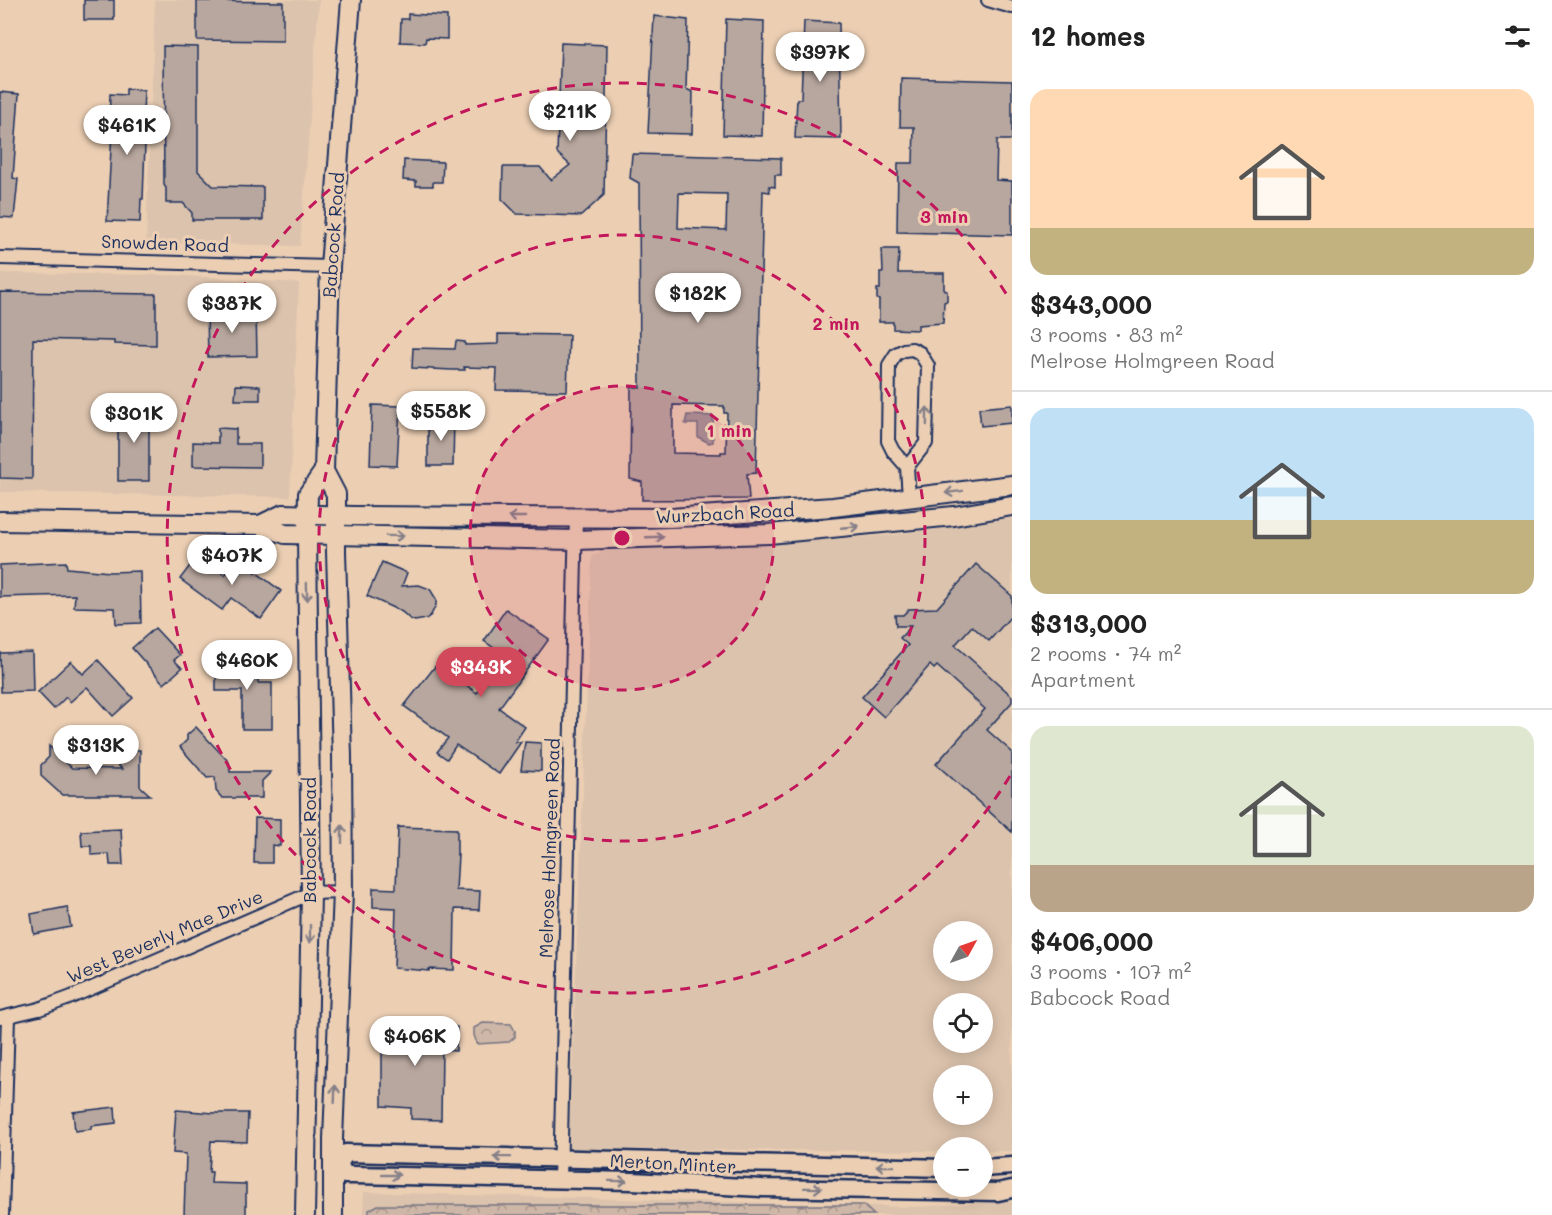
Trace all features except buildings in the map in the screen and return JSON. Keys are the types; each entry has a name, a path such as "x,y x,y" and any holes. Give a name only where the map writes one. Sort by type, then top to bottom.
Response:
{"main road":[{"name":"Babcock Road","path":"333,1215 343,892 342,756 336,494 324,471 330,267 351,0"},
{"name":"Babcock Road","path":"305,1215 310,893 307,514 308,494 324,471"},
{"name":"Wurzbach Road","path":"260,525 284,514 670,518 744,514 833,507 1012,484"},
{"name":"Wurzbach Road","path":"0,521 260,525 285,534 576,540 770,534 942,518 1012,506"}],"street":[{"path":"988,0 1012,8"},
{"name":"Snowden Road","path":"0,258 330,267"},
{"path":"907,467 926,443 928,366 920,353 912,349 896,354 890,365 888,441 893,451 907,467 909,498"},
{"name":"Melrose Holmgreen Road","path":"560,1180 576,517"},
{"name":"West Beverly Mae Drive","path":"4,1017 39,1009 69,998 310,893 343,892"},
{"path":"2,1215 4,1017"},
{"name":"Merton Minter","path":"933,1168 345,1153 336,1164 345,1175 632,1181 762,1188 998,1192 1012,1190"},
{"path":"993,1167 1012,1166"}],"shaded area":[{"path":"155,0 319,0 300,246 146,242"},
{"path":"0,273 172,275 299,283 290,497 0,492"},
{"path":"687,415 713,416 713,442 709,443 698,437 698,424 685,424"},
{"path":"1012,518 1012,1151 993,1151 993,1137 933,1137 933,1151 569,1149 592,556 623,544 747,545 893,535"},
{"path":"364,1192 914,1207 1012,1201 1012,1215 363,1215"}],"green space":[{"path":"483,1023 511,1024 515,1037 509,1042 477,1044 474,1028"},
{"path":"378,1205 863,1205 874,1215 369,1215 369,1210"}]}
